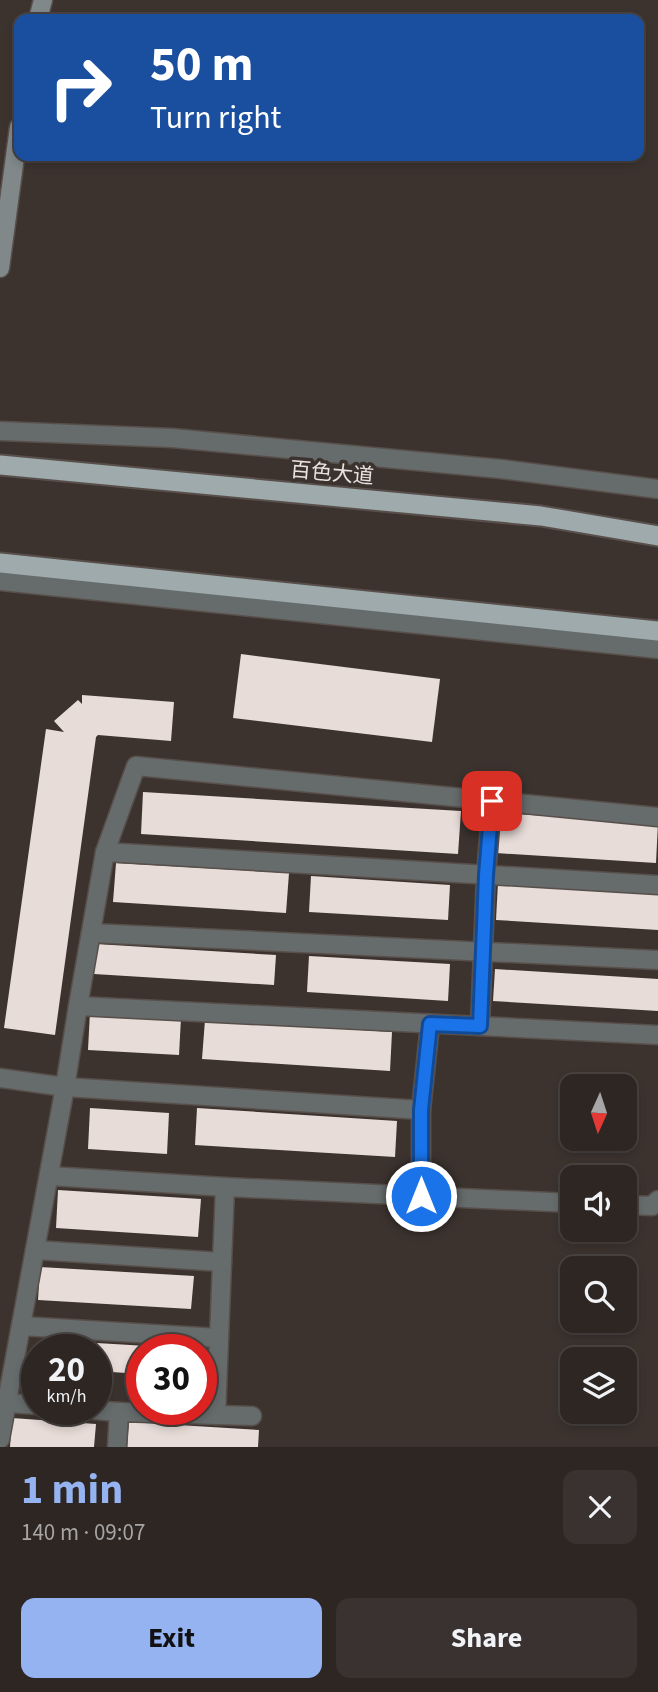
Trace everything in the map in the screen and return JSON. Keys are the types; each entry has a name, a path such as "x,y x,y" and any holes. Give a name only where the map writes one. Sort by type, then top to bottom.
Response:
{"highway":[{"name":"百色大道","path":"0,465 541,516 658,536"},
{"path":"0,563 658,631"}],"main road":[{"path":"0,268 14,161"}],"street":[{"path":"0,430 172,438 501,469 658,489"},
{"path":"0,581 658,649"},
{"path":"0,1439 105,852 135,766 658,817"},
{"path":"480,1026 492,801"},
{"path":"105,852 658,885"},
{"path":"91,933 658,960"},
{"path":"78,1006 658,1035"},
{"path":"421,1196 421,1110 430,1024"},
{"path":"0,1079 65,1087 421,1110"},
{"path":"49,1176 560,1202"},
{"path":"217,1389 225,1186"},
{"path":"637,1205 652,1206 658,1200"},
{"path":"35,1250 222,1262"},
{"path":"21,1325 219,1338"},
{"path":"7,1403 21,1404"},
{"path":"112,1411 126,1412"},
{"path":"117,1447 119,1412"},
{"path":"217,1415 252,1416"}],"building":[{"path":"241,654 440,679 432,742 233,718"},
{"path":"82,695 174,702 171,741 98,735 96,737 55,1035 4,1028 46,729 64,732 54,721 78,700 82,704"},
{"path":"143,792 461,811 458,854 141,834"},
{"path":"499,813 658,823 656,863 496,853"},
{"path":"116,863 289,873 286,913 113,902"},
{"path":"311,876 450,885 448,920 309,912"},
{"path":"498,882 658,892 658,930 496,920"},
{"path":"96,944 276,955 274,985 94,974"},
{"path":"309,956 450,964 448,1001 307,992"},
{"path":"495,969 658,979 658,1011 493,1001"},
{"path":"90,1012 181,1018 179,1055 88,1050"},
{"path":"205,1020 392,1032 390,1071 202,1059"},
{"path":"90,1108 169,1113 167,1154 88,1149"},
{"path":"197,1108 397,1121 395,1157 195,1145"},
{"path":"58,1190 201,1199 198,1237 56,1228"},
{"path":"40,1267 194,1276 191,1309 38,1300"},
{"path":"112,1344 126,1345 126,1373 112,1372"},
{"path":"12,1418 21,1419 21,1425 96,1425 94,1447 10,1447"},
{"path":"129,1425 259,1430 258,1447 127,1447"}],"route":[{"path":"421,1196 421,1110 430,1024 480,1026 492,801"}]}
